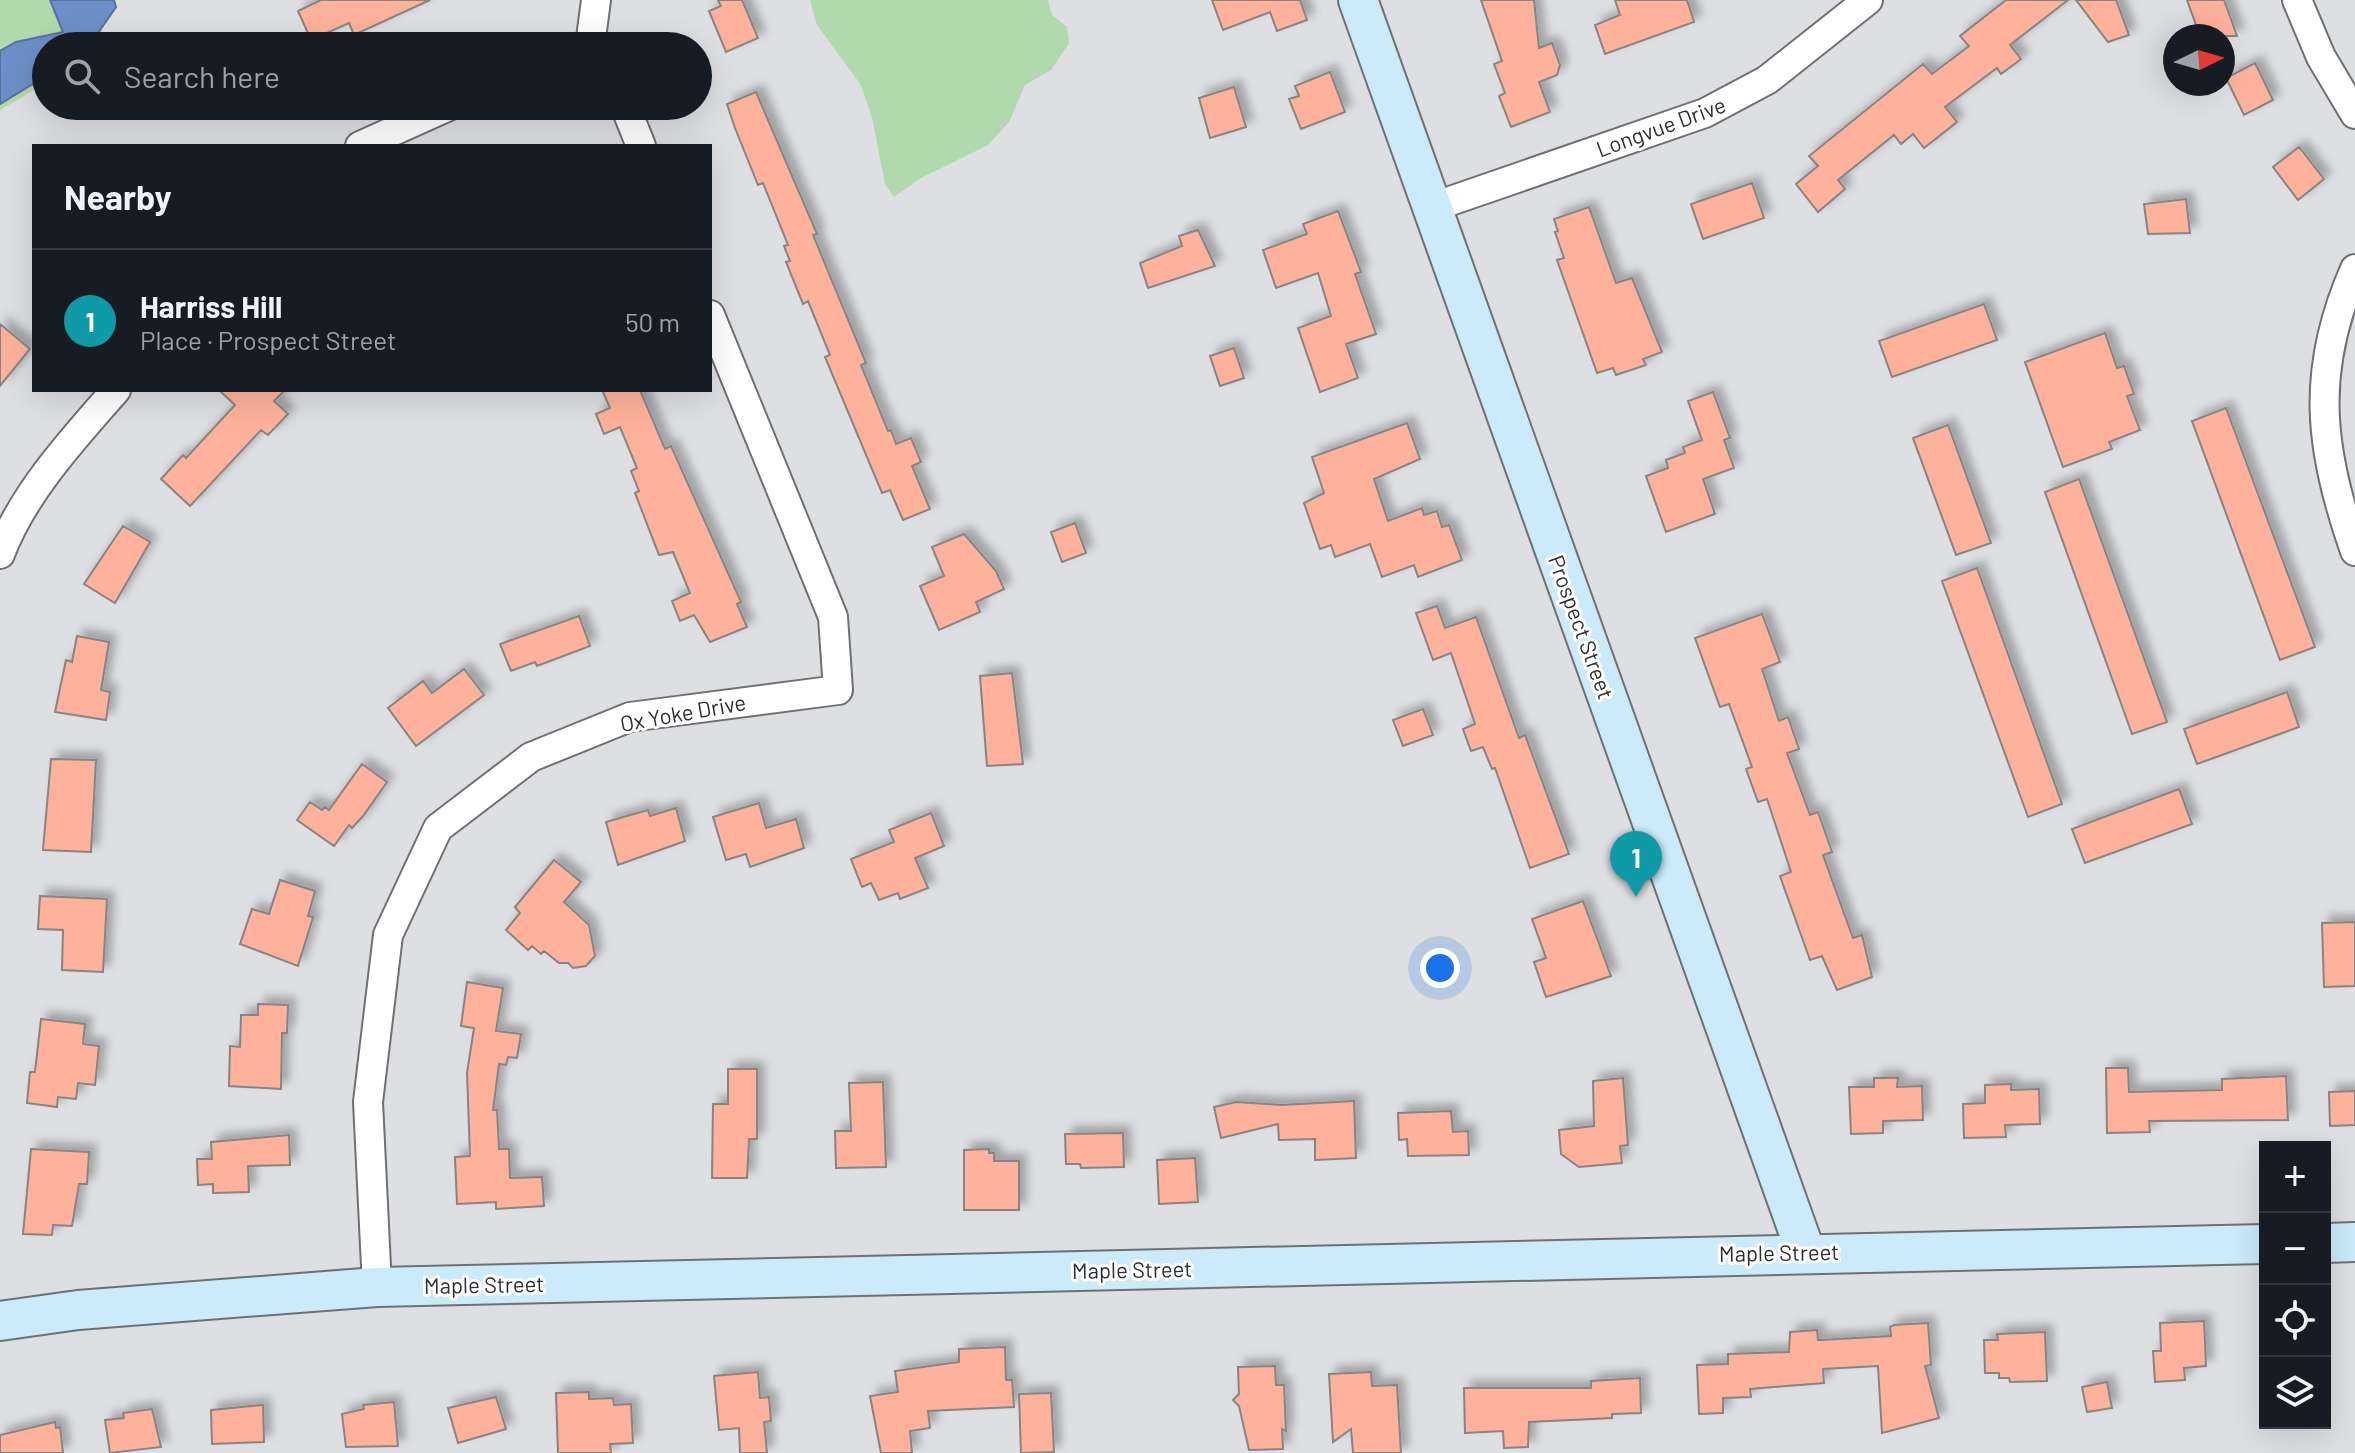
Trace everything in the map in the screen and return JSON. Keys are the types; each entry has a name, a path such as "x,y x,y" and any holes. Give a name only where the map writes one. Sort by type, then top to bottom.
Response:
{"main road":[{"name":"Prospect Street","path":"1358,0 1806,1253"},
{"path":"2331,1243 2355,1242"},
{"name":"Maple Street","path":"0,1321 78,1310 377,1287 2259,1244"}],"street":[{"path":"592,32 596,0"},
{"name":"Longvue Drive","path":"1430,208 1705,113 1741,97 1868,0"},
{"path":"2297,0 2321,57 2355,114"},
{"path":"364,144 418,120"},
{"path":"631,120 640,144"},
{"path":"2355,269 2331,333 2322,398 2329,468 2355,551"},
{"name":"Ox Yoke Drive","path":"377,1287 368,1102 388,935 438,828 531,757 630,717 838,690 833,617 712,320"},
{"path":"0,554 9,531 68,444 114,392"}],"green space":[{"path":"0,0 97,0 102,32 32,32 32,91 0,110"},
{"path":"810,0 1048,0 1052,15 1067,27 1069,43 1051,70 1025,85 1009,122 988,145 921,178 894,197 885,184 872,117 861,85 817,25"}],"water":[{"path":"50,0 114,0 116,7 99,32 63,32"},
{"path":"32,39 32,85 0,104 0,51 16,42"}],"building":[{"path":"321,0 430,0 361,32 353,32 349,23 329,32 307,32 298,11"},
{"path":"718,0 742,0 758,38 726,52 709,11 721,6"},
{"path":"1212,0 1300,0 1307,20 1277,31 1270,12 1223,30"},
{"path":"1481,0 1534,0 1539,48 1552,43 1560,65 1557,75 1539,82 1550,112 1511,127 1499,96 1505,93 1494,64 1502,61"},
{"path":"1615,0 1687,0 1694,22 1605,54 1595,25 1620,15"},
{"path":"2006,0 2068,0 2010,45 2021,59 2001,74 1997,68 1945,107 1957,122 1924,148 1913,134 1901,144 1894,135 1838,180 1845,189 1818,212 1796,184 1818,166 1809,156 1923,64 1932,74 1969,46 1960,36"},
{"path":"2076,0 2116,0 2129,35 2108,42"},
{"path":"2187,0 2224,0 2233,24 2196,24"},
{"path":"2255,63 2273,100 2244,115 2235,96 2235,73"},
{"path":"1330,72 1345,112 1301,129 1289,99 1299,96 1295,86"},
{"path":"1234,87 1246,127 1210,138 1199,98"},
{"path":"756,92 817,234 813,235 866,363 861,365 888,431 891,430 896,444 911,438 921,462 912,466 930,509 903,520 890,490 882,493 825,357 830,355 808,301 803,304 786,262 790,261 784,246 788,245 763,183 758,185 735,128 727,104"},
{"path":"2299,147 2324,179 2298,200 2273,167"},
{"path":"1752,183 1764,218 1703,239 1691,204"},
{"path":"2186,199 2190,233 2148,234 2144,204"},
{"path":"1589,207 1616,283 1632,278 1662,352 1643,359 1646,365 1616,375 1613,368 1597,373 1557,260 1564,258 1554,219"},
{"path":"1338,211 1361,272 1355,274 1376,334 1346,344 1358,378 1320,392 1298,328 1331,316 1318,273 1276,288 1263,250 1307,234 1303,224"},
{"path":"1198,230 1215,266 1148,288 1140,263 1182,246 1179,236"},
{"path":"1984,304 1997,340 1892,377 1879,341"},
{"path":"0,324 30,349 0,386"},
{"path":"2105,333 2117,368 2124,366 2134,394 2127,396 2140,430 2109,442 2112,449 2063,467 2025,362"},
{"path":"1234,348 1244,378 1220,386 1210,356"},
{"path":"221,392 283,392 274,401 288,414 268,435 261,430 190,506 161,479 183,455 186,458 235,405"},
{"path":"603,392 641,392 665,449 671,446 741,602 737,604 747,627 710,642 694,615 680,621 672,601 690,593 673,552 659,555 635,493 639,491 631,471 637,468 620,427 604,434 596,414 610,408"},
{"path":"1713,392 1730,438 1724,440 1734,468 1703,479 1715,514 1666,532 1646,476 1668,468 1666,460 1685,453 1683,447 1702,440 1688,401"},
{"path":"2226,408 2315,647 2280,660 2192,421"},
{"path":"1407,423 1420,459 1374,479 1388,521 1422,508 1424,515 1437,511 1442,527 1449,525 1462,560 1418,577 1414,565 1382,577 1370,544 1335,557 1331,545 1320,549 1304,503 1324,493 1312,457"},
{"path":"1948,425 1991,543 1956,555 1913,438"},
{"path":"2079,479 2167,722 2132,734 2045,492"},
{"path":"1075,523 1086,553 1062,562 1051,532"},
{"path":"123,526 150,542 115,603 84,584"},
{"path":"964,534 996,571 1004,589 976,602 980,612 939,630 920,586 944,576 932,547"},
{"path":"1977,568 2062,804 2028,817 1942,581"},
{"path":"1437,606 1445,628 1476,617 1519,738 1525,735 1569,854 1530,868 1495,768 1492,769 1483,747 1471,751 1463,729 1475,724 1451,653 1433,660 1416,613"},
{"path":"1762,614 1780,662 1762,669 1779,721 1788,717 1799,749 1787,753 1810,815 1818,812 1832,852 1823,855 1853,938 1862,935 1872,977 1837,990 1822,956 1810,960 1780,876 1791,872 1767,799 1758,802 1746,769 1752,767 1729,704 1720,707 1695,638"},
{"path":"579,616 590,646 537,666 535,662 511,671 500,644"},
{"path":"77,636 109,642 101,690 110,692 106,720 55,712 66,660 72,662"},
{"path":"464,669 484,695 416,746 388,708 423,681 432,693"},
{"path":"1012,673 1023,764 987,766 980,676"},
{"path":"2287,692 2299,727 2197,764 2184,729"},
{"path":"1423,709 1433,735 1403,746 1393,720"},
{"path":"51,759 96,760 91,852 43,850"},
{"path":"362,764 387,782 363,816 352,828 349,825 334,846 297,820 310,802 322,810 325,807 329,810"},
{"path":"2179,789 2192,824 2085,863 2072,829"},
{"path":"759,803 766,828 796,819 804,848 750,867 746,854 726,860 713,817"},
{"path":"676,808 685,841 618,865 606,822 648,810 650,816"},
{"path":"931,813 944,846 915,858 928,888 900,899 898,893 879,900 871,883 862,887 851,859 894,842 889,830"},
{"path":"554,860 581,882 564,902 589,925 595,956 586,966 573,968 568,963 559,963 544,951 541,954 532,946 528,950 506,930 520,913 515,907"},
{"path":"280,880 315,891 308,916 313,917 298,966 240,944 252,909 269,914"},
{"path":"40,896 107,899 103,972 62,970 63,930 38,929"},
{"path":"1583,901 1611,976 1546,997 1534,962 1546,958 1532,919"},
{"path":"2355,922 2355,986 2324,987 2322,923"},
{"path":"467,982 503,988 496,1031 521,1034 517,1058 508,1057 506,1065 499,1064 493,1110 497,1110 499,1149 509,1149 510,1178 542,1177 544,1206 496,1209 496,1202 457,1204 455,1157 470,1156 467,1073 474,1028 461,1026"},
{"path":"258,1004 288,1005 287,1033 282,1033 281,1089 229,1086 230,1046 240,1047 241,1015 258,1015"},
{"path":"41,1019 85,1024 83,1044 99,1046 95,1085 78,1083 76,1099 58,1097 57,1107 27,1103 30,1072 35,1072"},
{"path":"2106,1068 2128,1068 2129,1092 2222,1090 2222,1079 2286,1076 2288,1120 2149,1121 2150,1132 2107,1133"},
{"path":"728,1069 757,1069 757,1139 749,1139 747,1178 712,1178 713,1104 728,1104"},
{"path":"1623,1078 1628,1145 1620,1146 1622,1163 1579,1167 1561,1154 1559,1130 1594,1126 1593,1081"},
{"path":"1874,1078 1898,1078 1897,1087 1922,1086 1923,1120 1883,1121 1883,1133 1851,1134 1849,1087 1874,1087"},
{"path":"883,1082 886,1167 836,1168 835,1131 851,1131 849,1083"},
{"path":"2011,1084 2011,1090 2039,1089 2040,1124 2005,1125 2006,1137 1964,1138 1963,1104 1985,1103 1985,1085"},
{"path":"2355,1091 2355,1125 2330,1126 2329,1092"},
{"path":"1354,1101 1356,1158 1315,1160 1315,1139 1279,1140 1278,1124 1221,1138 1214,1107 1236,1102 1282,1105"},
{"path":"1451,1111 1453,1132 1468,1131 1469,1155 1408,1156 1407,1139 1399,1140 1398,1113"},
{"path":"1123,1133 1124,1167 1081,1168 1080,1164 1066,1164 1065,1134"},
{"path":"289,1135 290,1165 248,1166 249,1192 213,1193 213,1184 198,1185 197,1159 212,1159 211,1142"},
{"path":"31,1149 89,1152 87,1184 79,1184 72,1226 53,1225 52,1235 23,1234"},
{"path":"989,1149 989,1153 994,1153 994,1161 1019,1161 1019,1210 964,1210 964,1150"},
{"path":"1195,1158 1198,1202 1159,1204 1157,1160"},
{"path":"2204,1321 2206,1366 2184,1368 2185,1380 2155,1382 2153,1351 2161,1351 2160,1323"},
{"path":"1928,1323 1931,1365 1925,1366 1939,1418 1882,1433 1878,1366 1823,1369 1824,1383 1750,1389 1751,1397 1723,1398 1723,1413 1699,1414 1697,1365 1728,1364 1728,1354 1789,1352 1790,1332 1817,1330 1818,1340 1891,1336 1890,1327 1894,1325"},
{"path":"2045,1332 2047,1381 2010,1382 2009,1378 1999,1378 1999,1373 1985,1373 1984,1340 1998,1340 1997,1334"},
{"path":"1005,1347 1006,1380 1012,1380 1014,1407 928,1411 930,1428 910,1431 912,1453 881,1453 870,1396 898,1392 895,1371 959,1362 959,1349"},
{"path":"1275,1366 1276,1385 1284,1385 1286,1431 1282,1429 1283,1449 1249,1450 1239,1406 1233,1400 1239,1394 1238,1367"},
{"path":"758,1372 760,1398 769,1397 771,1421 764,1422 767,1453 740,1453 739,1428 719,1430 714,1376"},
{"path":"1371,1372 1372,1386 1397,1385 1401,1453 1353,1453 1351,1429 1333,1442 1329,1374"},
{"path":"1640,1378 1641,1413 1612,1414 1612,1418 1529,1422 1528,1447 1504,1448 1503,1431 1465,1433 1464,1388 1591,1388 1591,1381"},
{"path":"2107,1382 2112,1408 2087,1412 2082,1387"},
{"path":"589,1392 589,1399 613,1398 614,1405 631,1404 633,1443 610,1444 611,1453 558,1453 556,1393"},
{"path":"1051,1393 1054,1452 1021,1453 1019,1394"},
{"path":"496,1397 506,1429 458,1443 448,1408"},
{"path":"394,1402 398,1446 346,1447 342,1414 364,1409 363,1405"},
{"path":"263,1405 264,1442 212,1444 211,1410"},
{"path":"152,1409 161,1447 110,1453 105,1420 124,1418 123,1413"},
{"path":"55,1422 56,1428 60,1427 63,1453 0,1453 0,1435"}],"place":[{"name":"Harriss Hill","path":"1636,897"}]}
